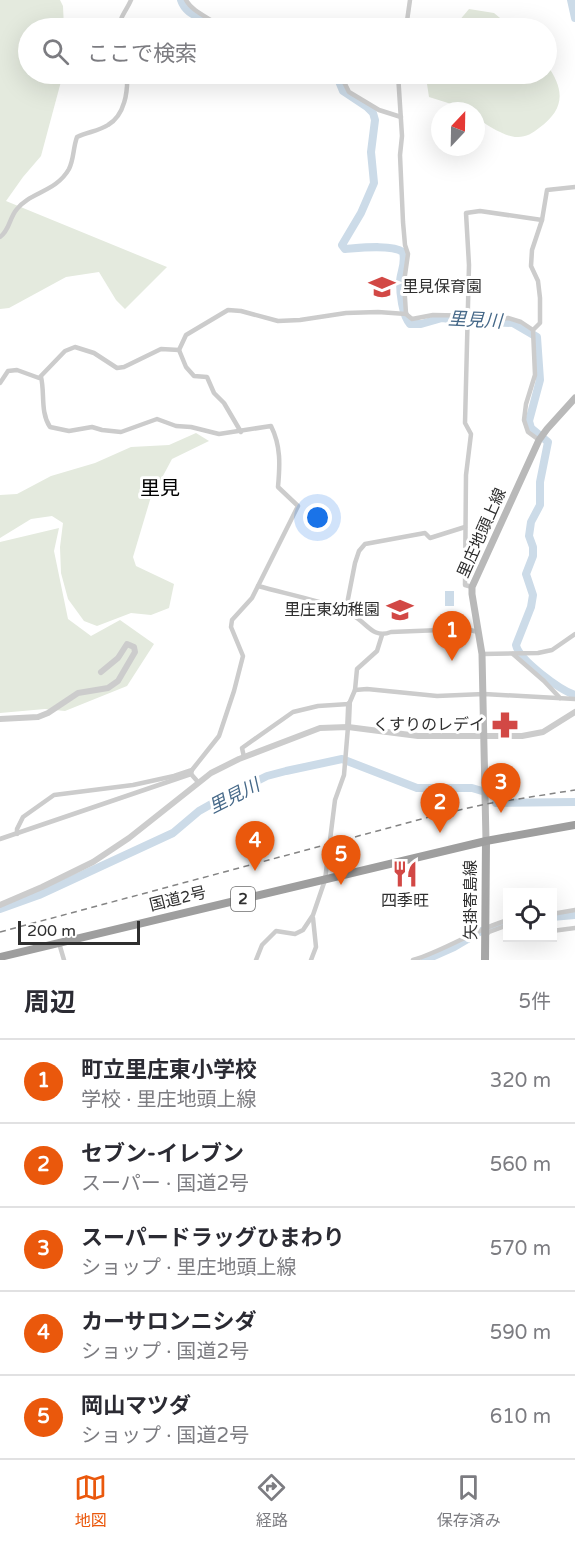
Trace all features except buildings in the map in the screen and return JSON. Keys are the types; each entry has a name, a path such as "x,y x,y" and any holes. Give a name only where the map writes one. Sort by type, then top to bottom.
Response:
{"highway":[{"name":"国道2号","path":"0,957 486,841 575,825"}],"main road":[{"name":"里庄地頭上線","path":"486,841 482,654 472,587 541,437 575,398"},
{"name":"矢掛寄島線","path":"485,960 486,841"}],"street":[{"path":"121,18 131,0"},
{"path":"186,0 189,6 209,18"},
{"path":"407,18 410,0"},
{"path":"0,237 6,232 16,210 25,201 51,188 68,170 77,137 110,124 118,116 124,102 126,84"},
{"path":"345,84 349,92 379,110 401,117"},
{"path":"399,84 403,222 408,254 404,282 406,314"},
{"path":"541,437 528,432 524,420 526,404 535,375 533,330 540,323 538,281 531,266 532,250 542,220 547,190 575,187"},
{"path":"472,587 465,585 466,475 471,434 465,423 469,265 466,213 480,211 542,220"},
{"path":"240,432 224,403 214,393 207,377 194,376 186,368 179,350 186,335 228,310 241,311 278,321 346,313 378,312 406,314 412,319 433,315 483,316 495,320 508,318 521,322 533,330"},
{"path":"41,377 65,351 75,347 94,353 117,368 124,367 161,349 179,350"},
{"path":"0,383 8,371 17,370 41,377"},
{"path":"0,839 191,772 219,736 243,656 231,627 232,620 248,604 298,506 278,487 279,444 271,426 226,434 209,433 157,419 121,432 92,427 61,430 50,427 46,420 45,390 41,377"},
{"path":"348,613 347,604 355,563 359,551 365,544 425,532 430,538 465,527"},
{"path":"258,586 317,600 359,619 375,633 381,635 391,632 465,629 478,632"},
{"path":"482,654 538,653 552,650 575,634"},
{"path":"256,960 262,945 276,931 295,934 303,930 313,915 325,880 335,800 344,775 349,704 355,690 357,669 377,651 381,635"},
{"path":"0,719 38,717 78,693 108,688 118,681 135,652 134,647 127,644 118,658 101,672"},
{"path":"516,654 560,698"},
{"path":"355,690 367,689 437,696 484,694 575,699"},
{"path":"244,757 242,748 293,712 318,706 349,704"},
{"path":"0,905 93,862 129,838 198,782 244,757 320,728 348,728 418,736 522,736 543,732 575,712"},
{"path":"191,772 198,782"},
{"path":"17,834 23,817 60,793 133,785 191,772"},
{"path":"557,914 575,910"},
{"path":"311,960 316,947 313,915"},
{"path":"413,960 485,932 503,922"},
{"path":"485,932 503,927"},
{"path":"557,930 575,928"},
{"path":"59,943 64,960"}],"shaded area":[{"path":"0,0 60,0 64,18 18,18 18,84 60,84 41,156 6,201 167,267 125,309 116,300 99,272 66,277 9,308 0,309"},
{"path":"469,9 494,13 500,18 461,18"},
{"path":"557,83 560,99 554,114 548,121 534,132 518,137 502,133 485,123 485,102 445,102 429,97 427,84"},
{"path":"196,433 209,441 172,459 150,500 133,557 136,566 174,584 169,608 151,615 131,613 97,626 84,621 68,599 61,573 60,547 63,523 52,516 31,519 0,538 0,495 17,494 51,476 95,463 131,447 169,445"},
{"path":"59,528 54,551 68,619 91,636 120,620 154,644 127,686 65,711 45,709 0,713 0,542"}],"water":[{"path":"445,591 454,591 454,606 445,606"}],"waterway":[{"name":"里見川","path":"181,0 187,10 200,18"},
{"path":"571,0 575,18"},
{"name":"里見川","path":"340,84 343,91 373,113 375,120 371,152 374,183 361,213 342,245 345,249 384,247 403,252 400,292 403,310 410,324 421,324 442,318 513,323 537,337 540,380 529,421 531,428 548,442 540,482 540,505 531,522 529,536 533,556 526,574 533,595 531,607 516,645 524,658 541,674 575,695"},
{"name":"里見川","path":"0,909 39,895 173,833 199,811 215,802 267,776 286,771 342,759 417,788 472,788 482,791"},
{"name":"里見川","path":"496,803 575,802"},
{"path":"557,917 575,915"},
{"path":"425,960 481,931 503,924"}],"railway":[{"path":"0,932 433,816 486,804 575,790"}],"place":[{"name":"里見保育園","path":"382,287"},
{"name":"里庄東幼稚園","path":"400,610"},
{"name":"町立里庄東小学校","path":"452,661"},
{"name":"くすりのレデイ","path":"505,725"},
{"name":"スーパードラッグひまわり","path":"501,813"},
{"name":"セブン-イレブン","path":"440,833"},
{"name":"カーサロンニシダ","path":"255,871"},
{"name":"四季旺","path":"405,874"},
{"name":"岡山マツダ","path":"341,885"}],"district":[{"name":"里見","path":"160,489"}]}
